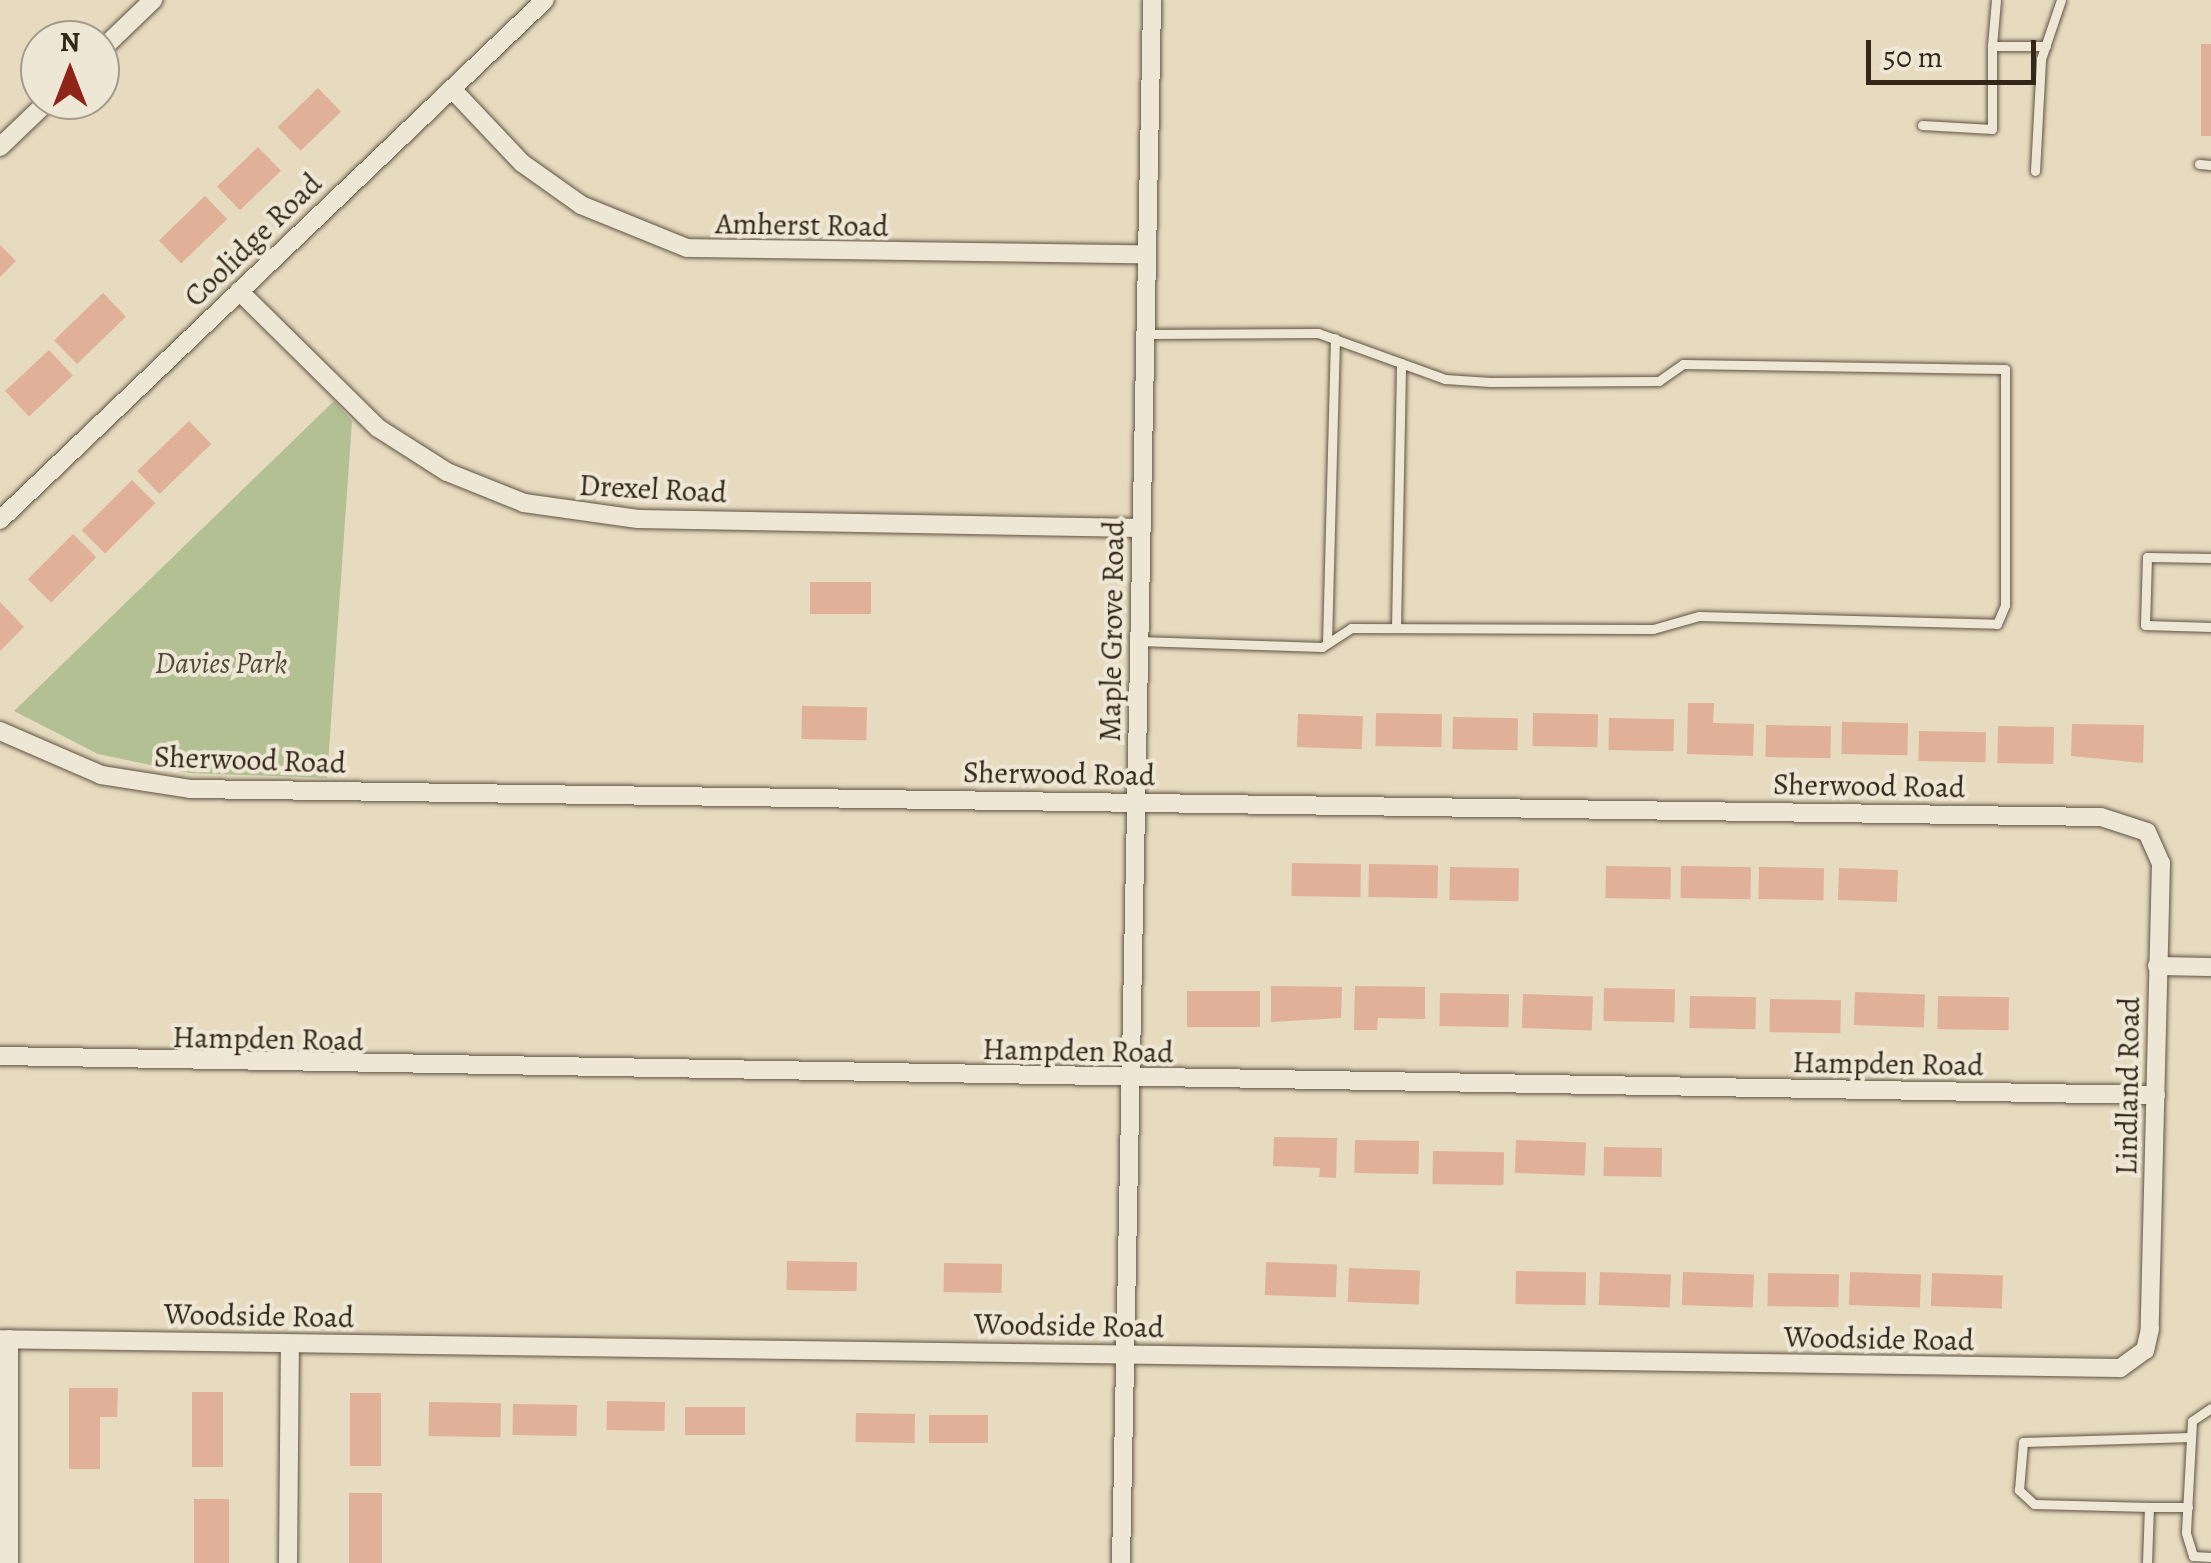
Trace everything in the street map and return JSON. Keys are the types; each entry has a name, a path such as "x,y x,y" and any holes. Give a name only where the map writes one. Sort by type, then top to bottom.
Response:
{"street":[{"path":"120,32 153,0"},
{"name":"Coolidge Road","path":"0,520 545,0"},
{"name":"Maple Grove Road","path":"1120,1563 1121,1354 1152,0"},
{"name":"Amherst Road","path":"452,89 522,162 581,205 687,248 1144,254"},
{"path":"0,146 27,120"},
{"name":"Drexel Road","path":"239,291 378,428 447,472 524,504 638,519 1141,528"},
{"name":"Sherwood Road","path":"0,731 101,774 190,788 2127,821"},
{"name":"Lindland Road","path":"2127,821 2156,842 2161,863 2150,1329 2135,1363"},
{"path":"2157,966 2211,967"},
{"name":"Hampden Road","path":"0,1056 2156,1095"},
{"path":"5,1339 10,1563"},
{"name":"Woodside Road","path":"5,1339 2106,1370 2135,1363"},
{"path":"288,1563 290,1344"}],"lane":[{"path":"1922,125 1992,129 1996,0"},
{"path":"2035,171 2046,46 2062,0"},
{"path":"1992,46 2046,46"},
{"path":"2199,164 2211,165"},
{"path":"1138,641 1326,643 1351,628 1653,628 1699,616 1997,624 2005,605 2005,369 1683,364 1659,381 1490,382 1401,364 1335,338 1147,334"},
{"path":"1326,643 1335,338"},
{"path":"1396,628 1401,364"},
{"path":"2211,558 2146,557 2145,625 2211,627"},
{"path":"2211,1408 2192,1421 2188,1507 2193,1556 2211,1557"},
{"path":"2188,1507 2034,1504 2019,1490 2023,1442 2192,1437"},
{"path":"2147,1563 2148,1507"}],"green space":[{"name":"Davies Park","path":"334,401 352,421 327,778 189,773 98,754 14,711"}],"building":[{"path":"2201,44 2211,44 2211,136 2201,136"},
{"path":"318,88 341,112 301,151 278,127"},
{"path":"258,147 281,171 240,210 217,187"},
{"path":"205,196 227,219 181,263 159,240"},
{"path":"0,245 16,261 0,277"},
{"path":"103,293 126,317 77,364 54,340"},
{"path":"49,350 73,376 29,417 5,391"},
{"path":"189,421 211,444 159,494 137,471"},
{"path":"132,480 155,503 105,554 82,530"},
{"path":"73,534 96,557 51,603 28,579"},
{"path":"810,582 871,582 871,614 810,614"},
{"path":"0,602 24,627 0,651"},
{"path":"1688,703 1714,703 1713,723 1754,724 1753,756 1687,754"},
{"path":"802,706 867,707 866,740 801,739"},
{"path":"1376,713 1442,714 1441,747 1375,746"},
{"path":"1533,713 1598,714 1597,747 1532,746"},
{"path":"1298,714 1363,716 1362,749 1297,747"},
{"path":"1453,717 1518,718 1517,750 1452,749"},
{"path":"1609,718 1674,719 1673,751 1608,750"},
{"path":"1842,722 1908,723 1907,755 1841,754"},
{"path":"2072,724 2144,725 2143,763 2071,756"},
{"path":"1766,725 1831,726 1830,758 1765,757"},
{"path":"1998,726 2054,727 2053,764 1997,763"},
{"path":"1919,731 1986,732 1985,762 1918,761"},
{"path":"1292,863 1361,864 1360,897 1291,896"},
{"path":"1369,864 1438,865 1437,898 1368,897"},
{"path":"1606,866 1671,867 1670,899 1605,898"},
{"path":"1681,866 1751,867 1750,899 1680,898"},
{"path":"1450,867 1519,868 1518,901 1449,900"},
{"path":"1759,867 1824,868 1823,900 1758,899"},
{"path":"1839,868 1898,870 1897,902 1838,900"},
{"path":"1271,986 1342,987 1341,1018 1271,1022"},
{"path":"1355,986 1425,987 1425,1019 1378,1018 1377,1030 1354,1030"},
{"path":"1604,988 1675,989 1674,1022 1603,1021"},
{"path":"1187,991 1260,991 1260,1027 1187,1027"},
{"path":"1855,992 1925,994 1924,1027 1854,1025"},
{"path":"1440,993 1509,994 1508,1027 1439,1026"},
{"path":"1523,994 1593,996 1592,1030 1522,1028"},
{"path":"1690,996 1756,997 1755,1029 1689,1028"},
{"path":"1938,996 2009,997 2008,1030 1937,1029"},
{"path":"1770,999 1841,1000 1840,1033 1769,1032"},
{"path":"1274,1137 1337,1138 1336,1178 1319,1177 1320,1168 1273,1166"},
{"path":"1355,1140 1419,1141 1418,1174 1354,1173"},
{"path":"1516,1140 1586,1142 1585,1175 1515,1173"},
{"path":"1604,1147 1662,1148 1661,1177 1603,1176"},
{"path":"1433,1151 1504,1152 1503,1185 1432,1184"},
{"path":"787,1261 857,1262 856,1291 786,1290"},
{"path":"1266,1262 1337,1264 1336,1297 1265,1295"},
{"path":"944,1263 1002,1264 1001,1293 943,1292"},
{"path":"1349,1268 1420,1270 1419,1304 1348,1302"},
{"path":"1516,1271 1586,1272 1585,1305 1515,1304"},
{"path":"1600,1272 1671,1274 1670,1307 1599,1305"},
{"path":"1683,1272 1754,1274 1753,1307 1682,1305"},
{"path":"1850,1272 1921,1274 1920,1307 1849,1305"},
{"path":"1768,1273 1839,1274 1838,1307 1767,1306"},
{"path":"1932,1273 2003,1275 2002,1308 1931,1306"},
{"path":"69,1388 118,1388 117,1417 100,1417 100,1469 69,1469"},
{"path":"192,1392 223,1392 223,1467 192,1467"},
{"path":"350,1393 381,1393 381,1466 350,1466"},
{"path":"607,1401 665,1402 664,1431 606,1430"},
{"path":"429,1402 501,1403 500,1437 428,1436"},
{"path":"513,1404 577,1405 576,1436 512,1435"},
{"path":"685,1407 745,1407 745,1435 685,1435"},
{"path":"856,1413 915,1414 914,1443 855,1442"},
{"path":"929,1415 988,1415 988,1443 929,1443"},
{"path":"349,1493 382,1493 382,1563 349,1563"},
{"path":"194,1499 229,1499 229,1563 194,1563"}]}
